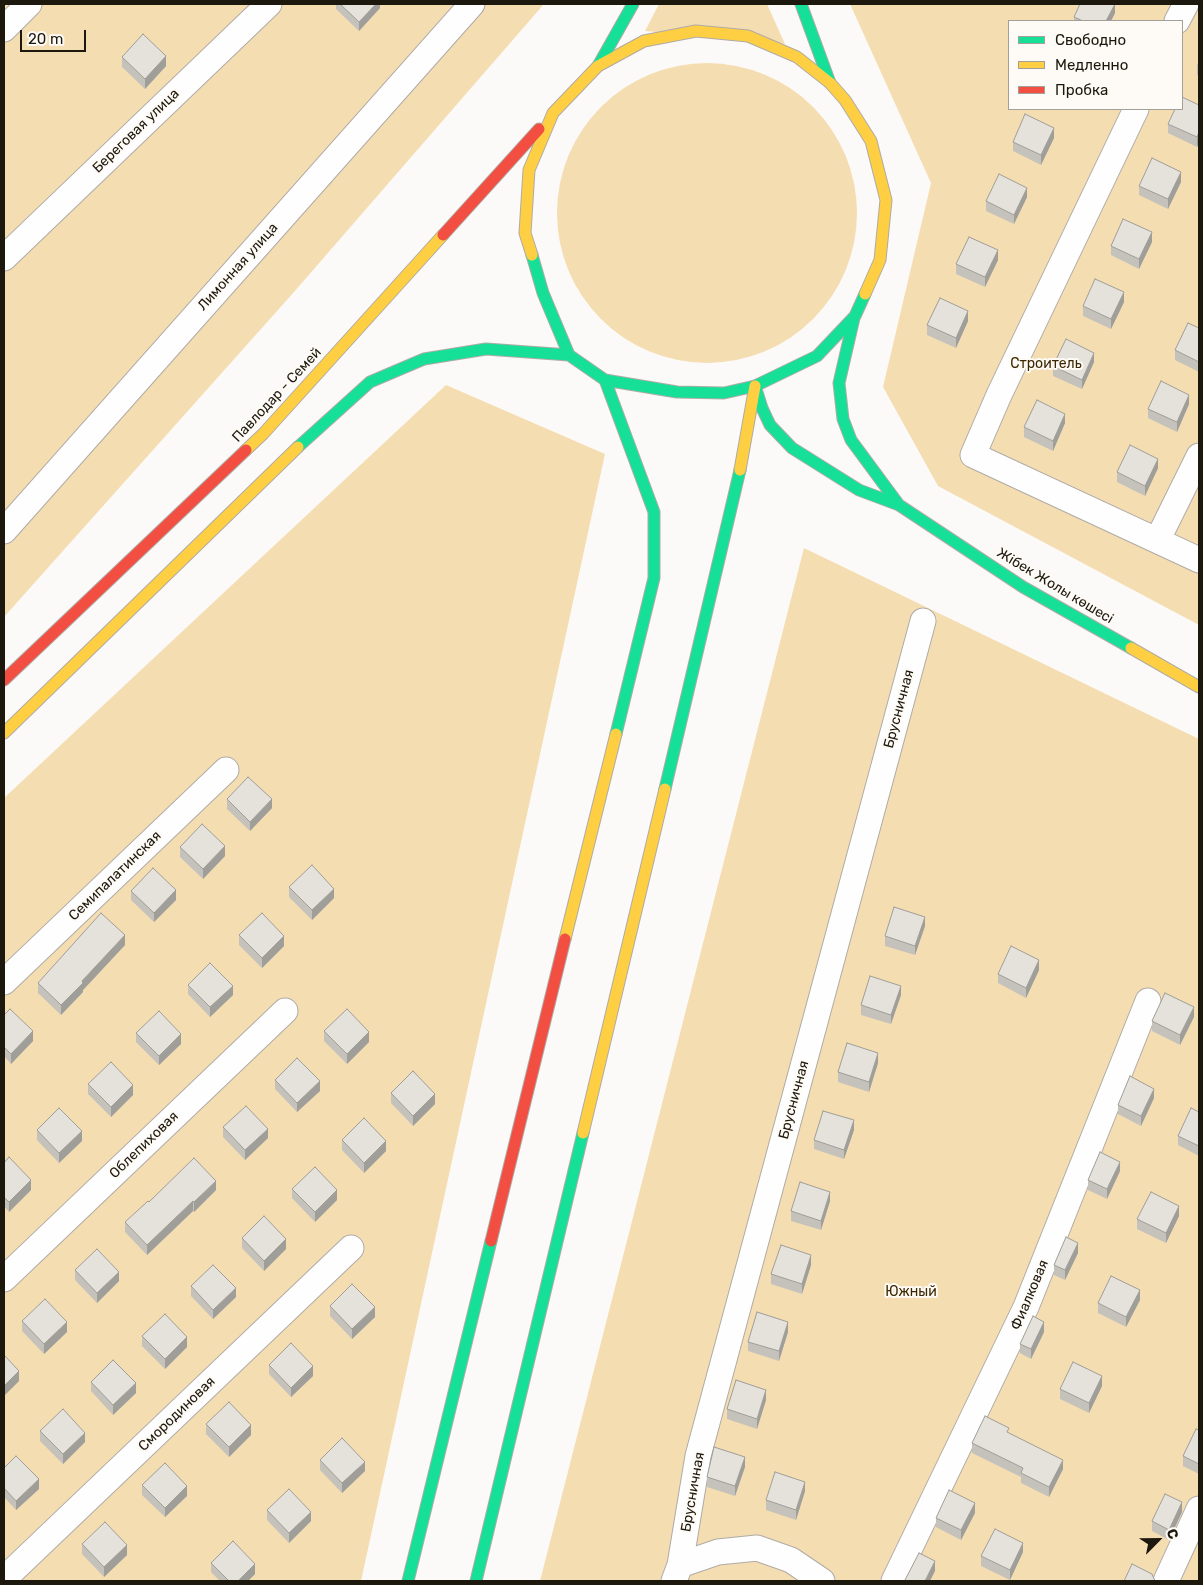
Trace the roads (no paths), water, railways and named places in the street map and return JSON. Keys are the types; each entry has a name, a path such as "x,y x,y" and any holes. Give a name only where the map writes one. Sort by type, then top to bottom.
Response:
{"main road":[{"path":"598,66 633,4"},
{"path":"801,4 830,83"},
{"path":"4,733 286,458 370,382 424,360 486,350 569,355 605,380 677,392 724,393 755,386 817,356 854,316 880,260 886,200 871,141 845,100 830,83 797,57 748,36 696,31 644,41 598,66"},
{"name":"Павлодар - Семей","path":"4,680 263,434 598,66"},
{"path":"554,113 529,170 525,233 543,293 569,355"},
{"name":"Жібек Жолы көшесі","path":"854,316 839,383 844,419 851,440 899,505"},
{"path":"408,1581 654,578 654,512 605,380"},
{"path":"476,1581 736,488 755,386"},
{"name":"Жібек Жолы көшесі","path":"755,386 770,425 792,448 859,490 899,505 1023,587 1199,687"}],"street":[{"path":"4,28 29,4"},
{"name":"Береговая улица","path":"4,258 269,4"},
{"name":"Лимонная улица","path":"4,531 472,4"},
{"path":"1178,20 1186,4"},
{"path":"1136,110 972,455 1199,560"},
{"path":"1158,540 1199,456"},
{"name":"Брусничная","path":"677,1573 698,1456 923,621"},
{"name":"Семипалатинская","path":"4,982 226,770"},
{"name":"Фиалковая","path":"894,1581 1026,1307 1148,1001"},
{"name":"Облепиховая","path":"4,1279 285,1011"},
{"name":"Смородиновая","path":"4,1579 351,1248"},
{"path":"1166,1581 1199,1510"},
{"path":"677,1573 718,1552 757,1548 791,1560 822,1581"}],"park label":[{"name":"Строитель","path":"1046,364"},
{"name":"Южный","path":"911,1292"}]}
